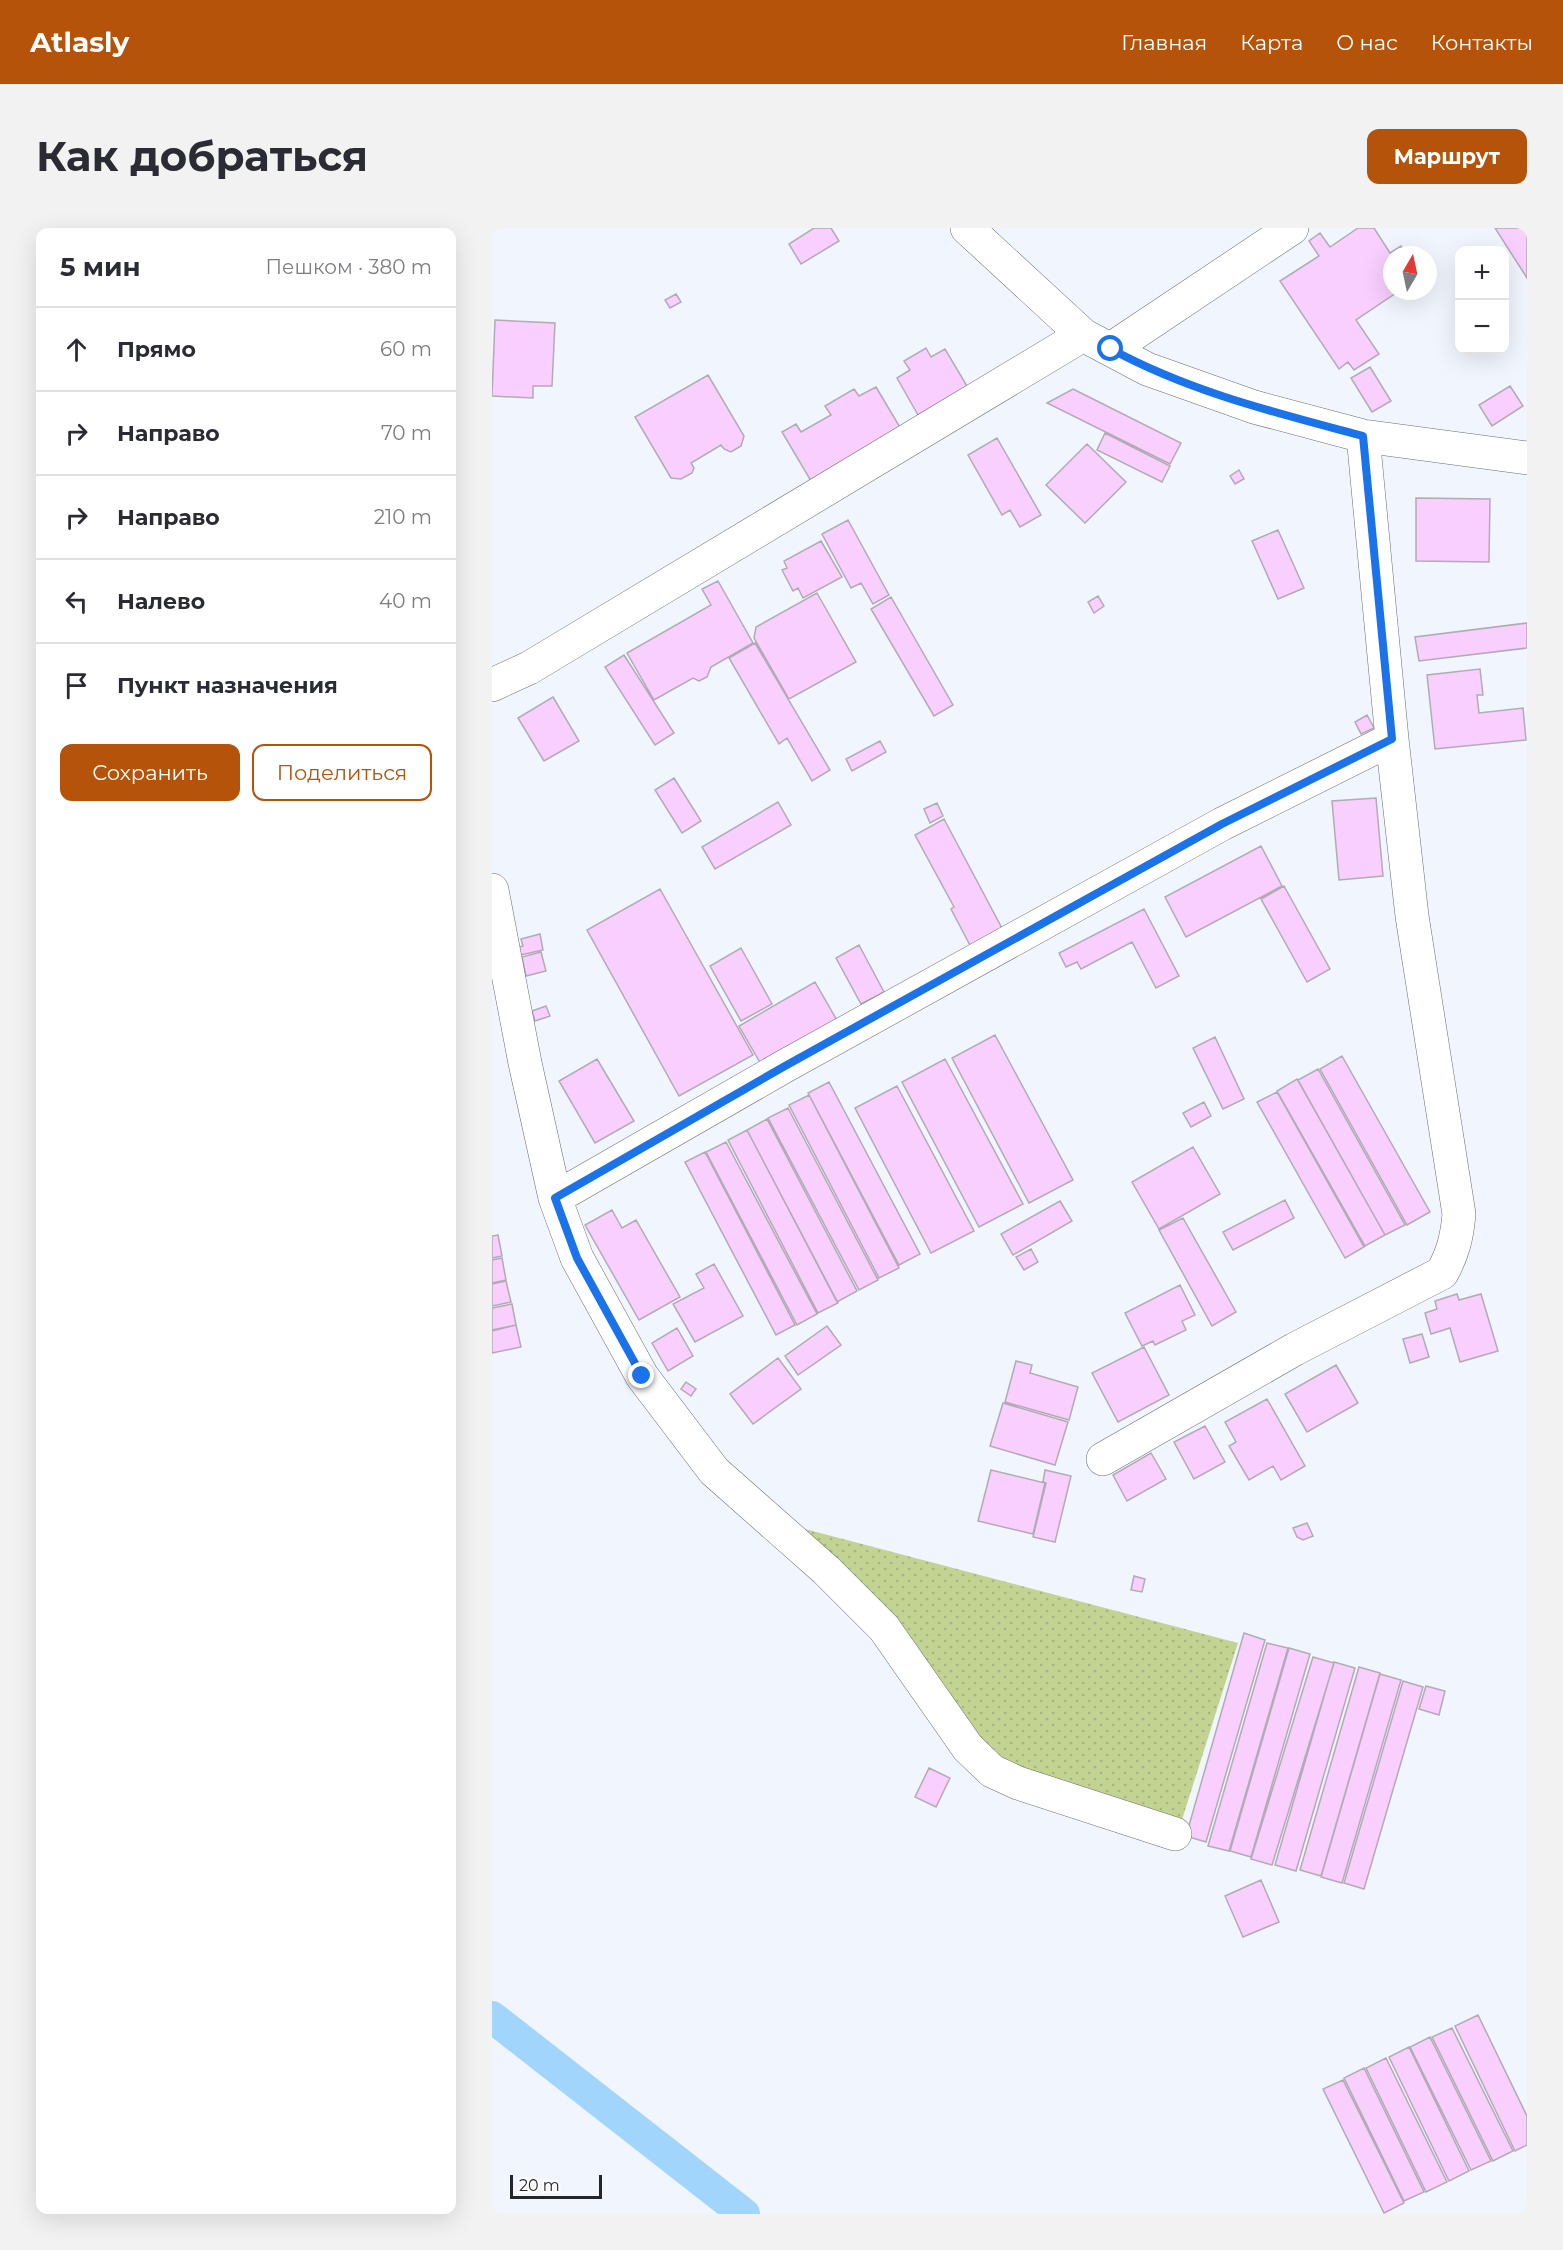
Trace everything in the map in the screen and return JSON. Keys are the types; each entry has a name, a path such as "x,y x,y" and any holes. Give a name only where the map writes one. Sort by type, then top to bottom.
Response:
{"street":[{"path":"967,228 1097,342 1147,369 1254,407 1363,436 1527,458"},
{"path":"492,685 529,668 1292,228"},
{"path":"1103,1460 1295,1350 1442,1273 1452,1255 1457,1238 1459,1214 1412,916 1392,739 1363,436"},
{"path":"555,1198 785,1066 1202,835 1392,739"},
{"path":"492,890 525,1063 555,1198 577,1258 642,1376 714,1471 825,1570 884,1628 968,1748 992,1771 1018,1783 1175,1834"}],"green space":[{"path":"805,1529 1238,1643 1180,1826 979,1751"}],"building":[{"path":"814,228 831,228 839,241 801,264 789,244"},
{"path":"1358,228 1374,228 1386,246 1383,246 1383,300 1386,300 1356,320 1379,354 1354,370 1348,362 1339,369 1280,281 1319,256 1309,241 1320,233 1330,247"},
{"path":"1495,228 1527,228 1527,278 1509,250 1509,246 1507,246"},
{"path":"676,294 681,302 670,308 665,300"},
{"path":"495,320 555,323 552,386 533,386 533,398 492,396"},
{"path":"926,348 931,357 945,349 967,386 918,415 897,378 910,370 904,361"},
{"path":"1370,367 1391,401 1372,412 1351,378"},
{"path":"708,375 744,436 741,446 731,452 721,445 691,463 694,468 692,473 681,479 671,478 635,417"},
{"path":"1510,386 1523,406 1492,426 1479,405"},
{"path":"876,387 901,429 811,481 782,432 796,424 801,432 831,415 825,406 854,389 859,396"},
{"path":"1073,389 1181,443 1170,464 1047,403"},
{"path":"1105,433 1170,466 1162,482 1097,450"},
{"path":"997,438 1041,515 1020,527 1010,510 1002,515 968,455"},
{"path":"1087,444 1126,482 1085,523 1046,485"},
{"path":"1239,470 1244,479 1235,484 1230,476"},
{"path":"1416,498 1490,499 1489,562 1416,561"},
{"path":"848,520 889,595 873,604 861,583 851,588 822,534"},
{"path":"1278,530 1304,588 1278,599 1252,541"},
{"path":"821,541 842,577 803,598 798,588 793,591 782,570 787,568 784,561"},
{"path":"718,581 753,643 711,667 707,677 699,681 693,678 654,700 627,653 711,605 702,589"},
{"path":"817,593 856,662 789,699 754,638 756,627"},
{"path":"1098,596 1104,606 1094,613 1088,602"},
{"path":"891,597 953,705 934,716 871,609"},
{"path":"1527,623 1527,648 1419,661 1415,637"},
{"path":"755,643 830,770 812,781 787,738 779,744 729,658"},
{"path":"624,655 674,733 655,745 605,667"},
{"path":"1480,669 1483,695 1477,695 1479,713 1523,708 1526,740 1435,749 1427,675"},
{"path":"553,697 579,741 544,761 518,718"},
{"path":"1367,715 1374,728 1361,734 1355,722"},
{"path":"880,741 886,752 852,771 846,759"},
{"path":"674,778 701,821 682,833 655,790"},
{"path":"1376,798 1383,876 1339,880 1332,801"},
{"path":"778,802 791,825 715,869 702,847"},
{"path":"937,803 943,816 930,823 924,809"},
{"path":"944,819 1004,932 972,949 951,909 954,907 915,835"},
{"path":"1261,846 1282,886 1186,937 1165,897"},
{"path":"1284,886 1330,969 1307,982 1261,899"},
{"path":"660,889 753,1055 679,1096 587,930"},
{"path":"1144,909 1179,976 1156,988 1132,942 1081,969 1077,962 1066,967 1059,953"},
{"path":"540,934 543,950 520,955 518,947 523,946 521,939"},
{"path":"859,945 884,992 861,1004 836,958"},
{"path":"741,948 772,1004 741,1021 710,966"},
{"path":"541,952 546,971 526,976 522,957"},
{"path":"815,982 838,1022 762,1066 739,1026"},
{"path":"546,1006 550,1016 535,1021 532,1011"},
{"path":"995,1035 1073,1180 1029,1203 952,1058"},
{"path":"1215,1037 1244,1099 1223,1109 1193,1048"},
{"path":"1342,1056 1430,1212 1407,1225 1320,1069"},
{"path":"597,1059 634,1121 595,1143 559,1081"},
{"path":"945,1059 1023,1204 979,1227 902,1082"},
{"path":"1318,1069 1405,1225 1385,1235 1298,1080"},
{"path":"1297,1079 1385,1235 1365,1246 1277,1091"},
{"path":"829,1082 920,1254 899,1265 808,1093"},
{"path":"897,1086 974,1231 931,1253 855,1108"},
{"path":"1277,1092 1364,1247 1345,1258 1257,1102"},
{"path":"809,1095 899,1268 879,1278 789,1105"},
{"path":"1204,1102 1211,1116 1191,1127 1183,1113"},
{"path":"788,1108 878,1280 859,1290 768,1118"},
{"path":"767,1119 857,1291 837,1302 747,1130"},
{"path":"747,1130 838,1303 818,1313 728,1140"},
{"path":"726,1142 817,1314 797,1325 706,1152"},
{"path":"1193,1147 1220,1194 1159,1229 1132,1182"},
{"path":"705,1152 795,1325 776,1335 685,1162"},
{"path":"1285,1200 1294,1218 1233,1250 1223,1232"},
{"path":"1060,1201 1072,1221 1013,1255 1001,1234"},
{"path":"612,1210 622,1228 636,1220 680,1297 639,1320 585,1225"},
{"path":"1183,1218 1236,1312 1212,1326 1159,1230"},
{"path":"498,1235 502,1256 492,1258 492,1236"},
{"path":"1031,1249 1038,1262 1024,1270 1016,1257"},
{"path":"502,1258 506,1280 492,1283 492,1260"},
{"path":"714,1264 743,1316 695,1342 673,1304 704,1288 696,1274"},
{"path":"506,1281 511,1302 492,1306 492,1284"},
{"path":"1180,1285 1195,1315 1182,1321 1186,1330 1155,1345 1153,1341 1142,1346 1125,1313"},
{"path":"1457,1294 1459,1300 1481,1294 1498,1351 1460,1362 1450,1328 1431,1334 1425,1313 1437,1309 1435,1301"},
{"path":"512,1304 516,1325 492,1330 492,1308"},
{"path":"516,1325 521,1347 492,1353 492,1331"},
{"path":"827,1326 841,1345 798,1375 785,1356"},
{"path":"677,1328 693,1356 668,1371 652,1343"},
{"path":"1422,1334 1429,1357 1410,1363 1403,1339"},
{"path":"1144,1347 1169,1395 1118,1422 1092,1373"},
{"path":"778,1358 801,1389 753,1424 730,1394"},
{"path":"1016,1361 1032,1365 1030,1373 1078,1387 1069,1420 1005,1402"},
{"path":"1336,1365 1358,1403 1307,1432 1285,1394"},
{"path":"686,1382 696,1389 691,1396 681,1389"},
{"path":"1267,1399 1305,1466 1281,1480 1273,1466 1249,1480 1229,1446 1236,1442 1225,1422"},
{"path":"1003,1403 1068,1422 1055,1465 990,1446"},
{"path":"1205,1426 1225,1462 1194,1479 1174,1442"},
{"path":"1151,1453 1166,1479 1127,1501 1113,1475"},
{"path":"991,1470 1045,1483 1033,1534 978,1521"},
{"path":"1045,1470 1071,1476 1055,1542 1033,1537 1046,1483 1043,1482"},
{"path":"1307,1523 1313,1536 1303,1540 1297,1537 1293,1528"},
{"path":"1134,1576 1145,1579 1142,1592 1131,1590"},
{"path":"1244,1633 1265,1640 1206,1842 1186,1836"},
{"path":"1267,1643 1288,1648 1229,1851 1208,1846"},
{"path":"1289,1648 1310,1654 1251,1857 1230,1851"},
{"path":"1313,1657 1334,1663 1272,1865 1251,1859"},
{"path":"1334,1662 1355,1668 1296,1871 1275,1865"},
{"path":"1359,1667 1380,1673 1321,1876 1300,1870"},
{"path":"1380,1674 1401,1680 1342,1883 1321,1877"},
{"path":"1403,1681 1423,1687 1364,1889 1344,1883"},
{"path":"1426,1686 1445,1691 1439,1715 1419,1709"},
{"path":"929,1768 950,1778 936,1807 915,1797"},
{"path":"1261,1880 1279,1922 1243,1937 1225,1896"},
{"path":"1478,2015 1527,2116 1527,2145 1515,2151 1455,2026"},
{"path":"1452,2028 1513,2151 1493,2161 1432,2037"},
{"path":"1430,2037 1491,2161 1471,2170 1410,2047"},
{"path":"1409,2047 1469,2171 1449,2181 1389,2057"},
{"path":"1386,2058 1447,2182 1426,2192 1366,2068"},
{"path":"1364,2068 1424,2192 1404,2201 1344,2078"},
{"path":"1343,2080 1404,2203 1384,2213 1323,2089"}],"waterway":[{"path":"492,2017 744,2214"}],"route":[{"path":"642,1376 577,1258 555,1198 785,1066 1222,824 1392,739 1378,573 1363,436 1254,407 1147,369 1111,349"}]}
